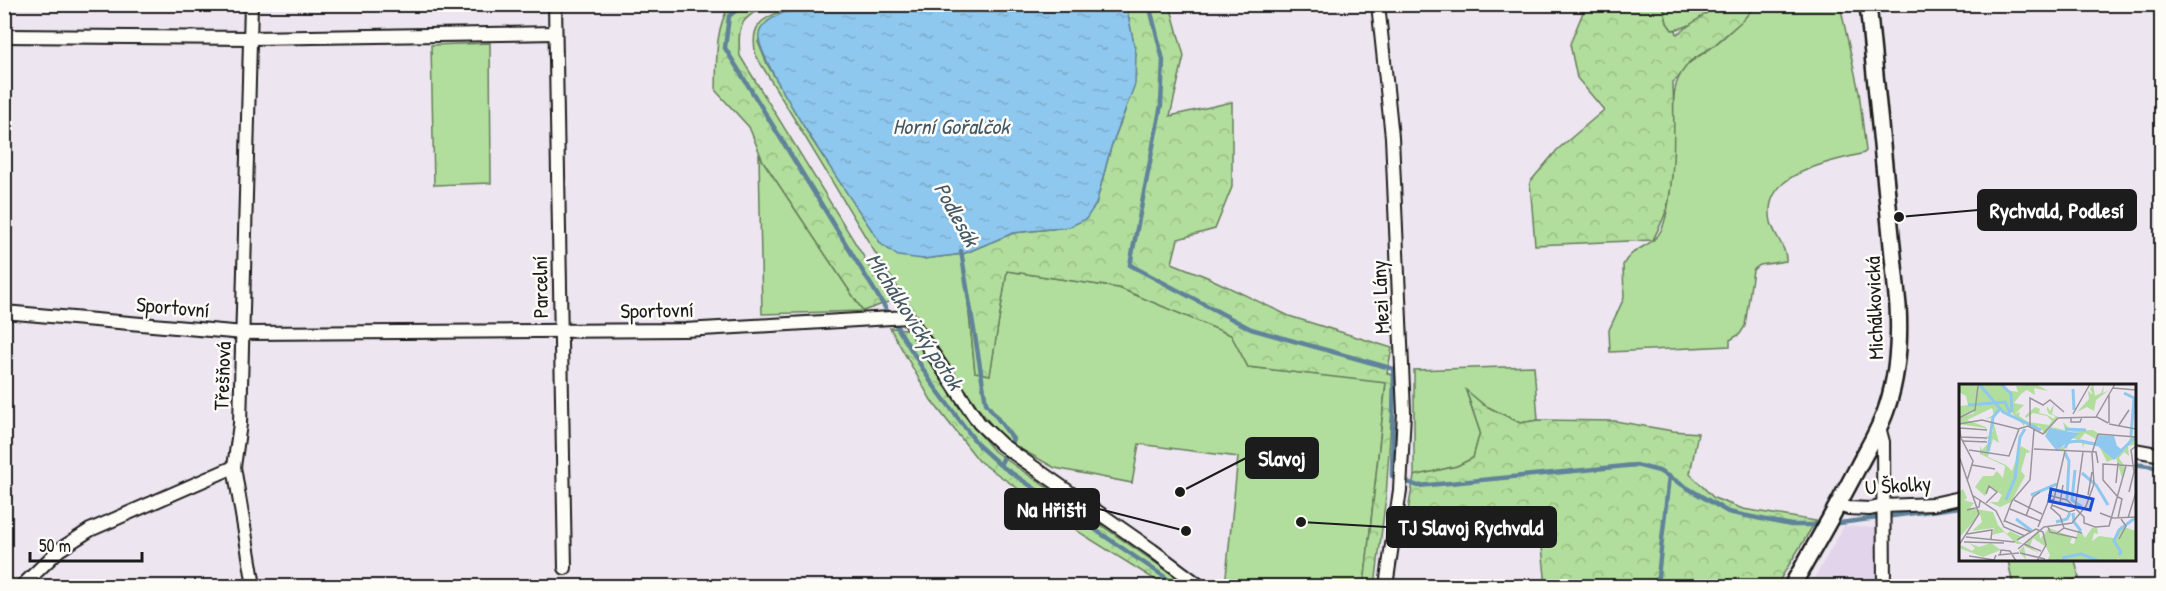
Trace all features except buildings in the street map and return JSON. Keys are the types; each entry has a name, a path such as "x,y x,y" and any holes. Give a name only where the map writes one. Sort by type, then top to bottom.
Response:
{"street":[{"name":"Třešňová","path":"251,4 244,333 240,424 234,467 254,586"},
{"name":"Parcelní","path":"555,4 566,568"},
{"name":"Mezi Lány","path":"1378,4 1392,137 1404,412 1400,490 1386,586"},
{"name":"Michálkovická","path":"1792,586 1839,505 1879,427 1887,410 1897,368 1899,325 1868,4"},
{"path":"4,36 251,38 555,33"},
{"name":"Sportovní","path":"4,312 244,333 685,330 908,317 979,423 1002,445 1200,586"},
{"path":"1879,427 1883,442 1884,586"},
{"path":"2136,450 2162,455"},
{"path":"22,586 59,550 90,530 234,467"},
{"name":"U Školky","path":"1839,505 1848,508 1870,509 1884,506 1933,504 1959,498"}],"shaded area":[{"path":"1844,526 1878,528 1877,586 1810,586"}],"green space":[{"path":"730,5 768,5 751,14 742,24 739,37 740,56 891,301 863,311 763,161 749,127 716,91 719,35"},
{"path":"795,5 804,5 768,21 758,42 767,64 810,137 881,244 923,259 963,254 975,372 990,374 1007,271 1119,288 1231,335 1248,367 1386,382 1364,586 1225,586 1238,457 1139,444 1132,483 1055,468 1003,439 978,408 882,264 756,56 754,44 757,27 768,18"},
{"path":"1126,5 1170,5 1184,56 1170,116 1232,102 1232,187 1215,229 1178,239 1172,263 1289,316 1392,348 1387,373 1394,376 1386,496 1375,586 1364,586 1386,383 1248,367 1231,335 1119,288 1007,271 990,375 975,372 963,254 1013,233 1069,227 1096,204 1111,147 1125,111 1136,54"},
{"path":"1586,5 1663,5 1667,23 1672,30 1676,30 1677,34 1718,5 1756,5 1743,20 1712,47 1689,62 1673,82 1673,149 1669,201 1653,240 1535,245 1530,182 1557,150 1604,110 1577,78 1570,44"},
{"path":"1663,5 1718,5 1697,21 1672,30 1667,23"},
{"path":"1756,5 1840,5 1859,92 1866,151 1800,172 1786,181 1776,192 1770,205 1771,222 1786,261 1760,265 1753,270 1745,326 1740,334 1730,340 1730,346 1610,352 1609,330 1624,298 1623,265 1632,254 1658,235 1666,218 1672,175 1674,97 1677,81 1687,66 1720,41"},
{"path":"490,43 491,183 434,185 431,45"},
{"path":"759,155 863,311 762,314"},
{"path":"890,328 908,329 964,415 994,451 1189,586 1165,586 1082,534 979,461 931,400"},
{"path":"1534,366 1538,420 1520,423 1484,405 1466,391 1480,432 1473,458 1457,466 1414,476 1414,370"},
{"path":"1466,390 1484,405 1520,423 1538,420 1615,421 1698,433 1690,474 1714,498 1743,509 1816,521 1776,586 1546,586 1540,527 1426,517 1408,511 1414,476 1457,466 1473,458 1480,432"},
{"path":"2008,561 2075,561 2079,578 2047,586 2013,586"}],"water":[{"name":"Horní Gořalčok","path":"804,4 1126,5 1136,54 1135,84 1111,147 1096,204 1086,219 1069,227 1013,233 963,254 923,259 898,256 881,244 790,104 762,49 759,34 765,23"}],"waterway":[{"name":"Michálkovický potok","path":"744,4 729,16 725,48 931,382 979,446 1000,465 1178,586"},
{"path":"1149,4 1163,60 1161,105 1130,265 1251,329 1394,369 1392,476 1418,486 1636,465 1659,471 1728,512 1791,525 1824,525"},
{"name":"Podlesák","path":"961,251 986,403 1013,439 1000,465"},
{"path":"2136,464 2162,468"},
{"path":"1657,586 1669,476"},
{"path":"1832,524 1959,507"}],"place":[{"name":"Rychvald, Podlesí","path":"1899,217"},
{"name":"Slavoj","path":"1180,492"},
{"name":"TJ Slavoj Rychvald","path":"1301,522"},
{"name":"Na Hřišti","path":"1186,531"}]}
